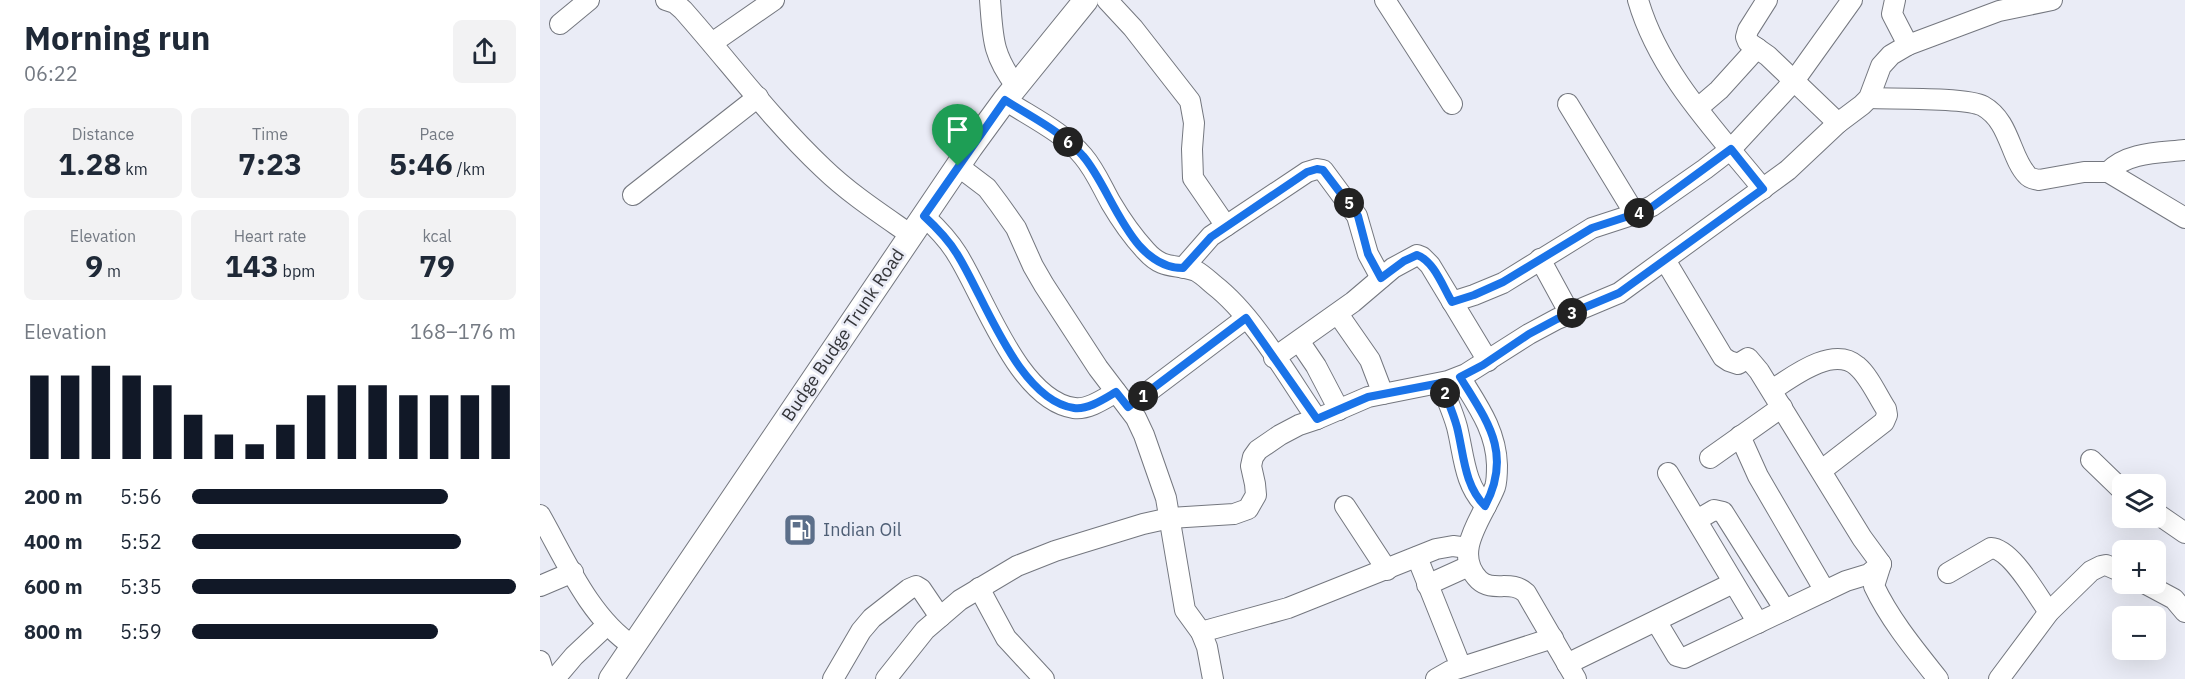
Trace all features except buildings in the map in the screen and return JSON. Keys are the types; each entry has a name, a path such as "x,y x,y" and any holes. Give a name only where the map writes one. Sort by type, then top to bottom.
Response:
{"main road":[{"name":"Budge Budge Trunk Road","path":"611,679 958,166 1011,93 1086,0"}],"street":[{"path":"560,24 588,0"},
{"path":"654,0 675,3 683,10 758,98 823,168 860,199 945,237 958,255 993,325 1024,373 1037,388 1058,403 1075,408 1122,400 1246,318"},
{"path":"712,43 774,0"},
{"path":"990,0 994,46 1011,93 1083,155 1120,219 1148,253 1172,268 1198,272 1219,289 1246,318 1317,419"},
{"path":"1107,0 1133,28 1190,101 1194,123 1193,178 1226,226"},
{"path":"1385,0 1452,104"},
{"path":"1638,0 1643,18 1661,55 1698,108 1763,189"},
{"path":"1767,0 1746,37 1748,42 1839,123"},
{"path":"1452,302 1503,282 1592,228 1652,207 1731,149 1794,81 1852,0"},
{"path":"886,679 925,630 940,617 960,600 1017,566 1055,551 1143,524 1170,518 1234,514 1248,508 1256,495 1256,484 1251,466 1253,457 1258,450 1280,435 1368,397 1450,380 1488,362 1529,334 1619,293 1788,170 1869,98 1881,66 1891,55 1908,45 1999,11 2052,0"},
{"path":"1889,2 1895,22 1908,45"},
{"path":"1698,108 1719,90 1757,48"},
{"path":"633,195 758,98"},
{"path":"1869,98 1954,100 1984,106 2007,133 2020,163 2032,179 2040,180 2084,172 2108,172 2185,218"},
{"path":"1568,104 1635,214"},
{"path":"2108,172 2116,164 2127,159 2185,150"},
{"path":"958,166 987,188 1016,228 1033,267 1044,285 1144,435 1164,489 1185,610 1201,632 1207,647 1213,679"},
{"path":"1183,268 1198,248 1226,226 1307,172 1317,169 1323,170 1358,216 1368,254 1381,278"},
{"path":"1274,358 1338,314 1404,261 1417,255 1430,265 1488,362"},
{"path":"1540,259 1570,314"},
{"path":"1665,260 1723,357 1729,362 1738,364 1748,358 1772,390 1862,538 1874,575 1911,645 1938,679"},
{"path":"1338,314 1364,350 1383,394"},
{"path":"1299,340 1316,366 1339,410"},
{"path":"1772,390 1812,366 1836,359 1855,364 1886,409 1887,415 1884,422 1821,470"},
{"path":"1450,380 1456,425 1469,480 1474,493 1485,506"},
{"path":"1427,585 1468,557 1485,506 1497,481 1495,447 1491,430 1450,380"},
{"path":"1710,458 1782,407"},
{"path":"1740,436 1758,476 1825,591"},
{"path":"2091,460 2112,480"},
{"path":"1668,473 1758,623"},
{"path":"1345,506 1387,570"},
{"path":"1697,519 1714,510 1719,509 1724,512 1785,610"},
{"path":"540,515 588,599 608,625 633,646"},
{"path":"2166,520 2185,533"},
{"path":"1201,632 1288,609 1444,547 1468,557 1480,581 1486,585 1519,587 1526,593 1572,672 1656,621 1733,583"},
{"path":"1948,573 1991,548 1997,548 2012,560 2049,612"},
{"path":"1417,557 1461,667"},
{"path":"1999,679 2049,612 2091,571 2106,565 2112,568"},
{"path":"540,586 573,572"},
{"path":"1656,621 1677,656 1684,658 1846,581 1874,575"},
{"path":"833,679 866,624 909,589 916,586 921,589 940,617"},
{"path":"980,588 1006,638 1044,679"},
{"path":"2166,592 2181,598"},
{"path":"548,672 574,656 608,625"},
{"path":"1436,679 1461,667 1553,638"}],"place":[{"name":"Indian Oil","path":"800,530"}],"route":[{"path":"1005,100 1068,141 1083,155 1120,219 1148,253 1172,268 1183,268 1198,248 1248,210 1307,172 1323,170 1358,216 1368,254 1381,278 1393,268 1417,255 1430,265 1452,302 1488,290 1592,228 1652,207 1731,149 1763,189 1619,293 1557,319 1460,377 1491,430 1495,447 1497,481 1485,506 1474,493 1469,480 1460,449 1459,435 1441,383 1368,397 1317,419 1246,318 1128,407 1116,392 1091,406 1075,408 1058,403 1037,388 1024,373 993,325 958,255 945,237 924,216 958,166 1005,100"}]}
